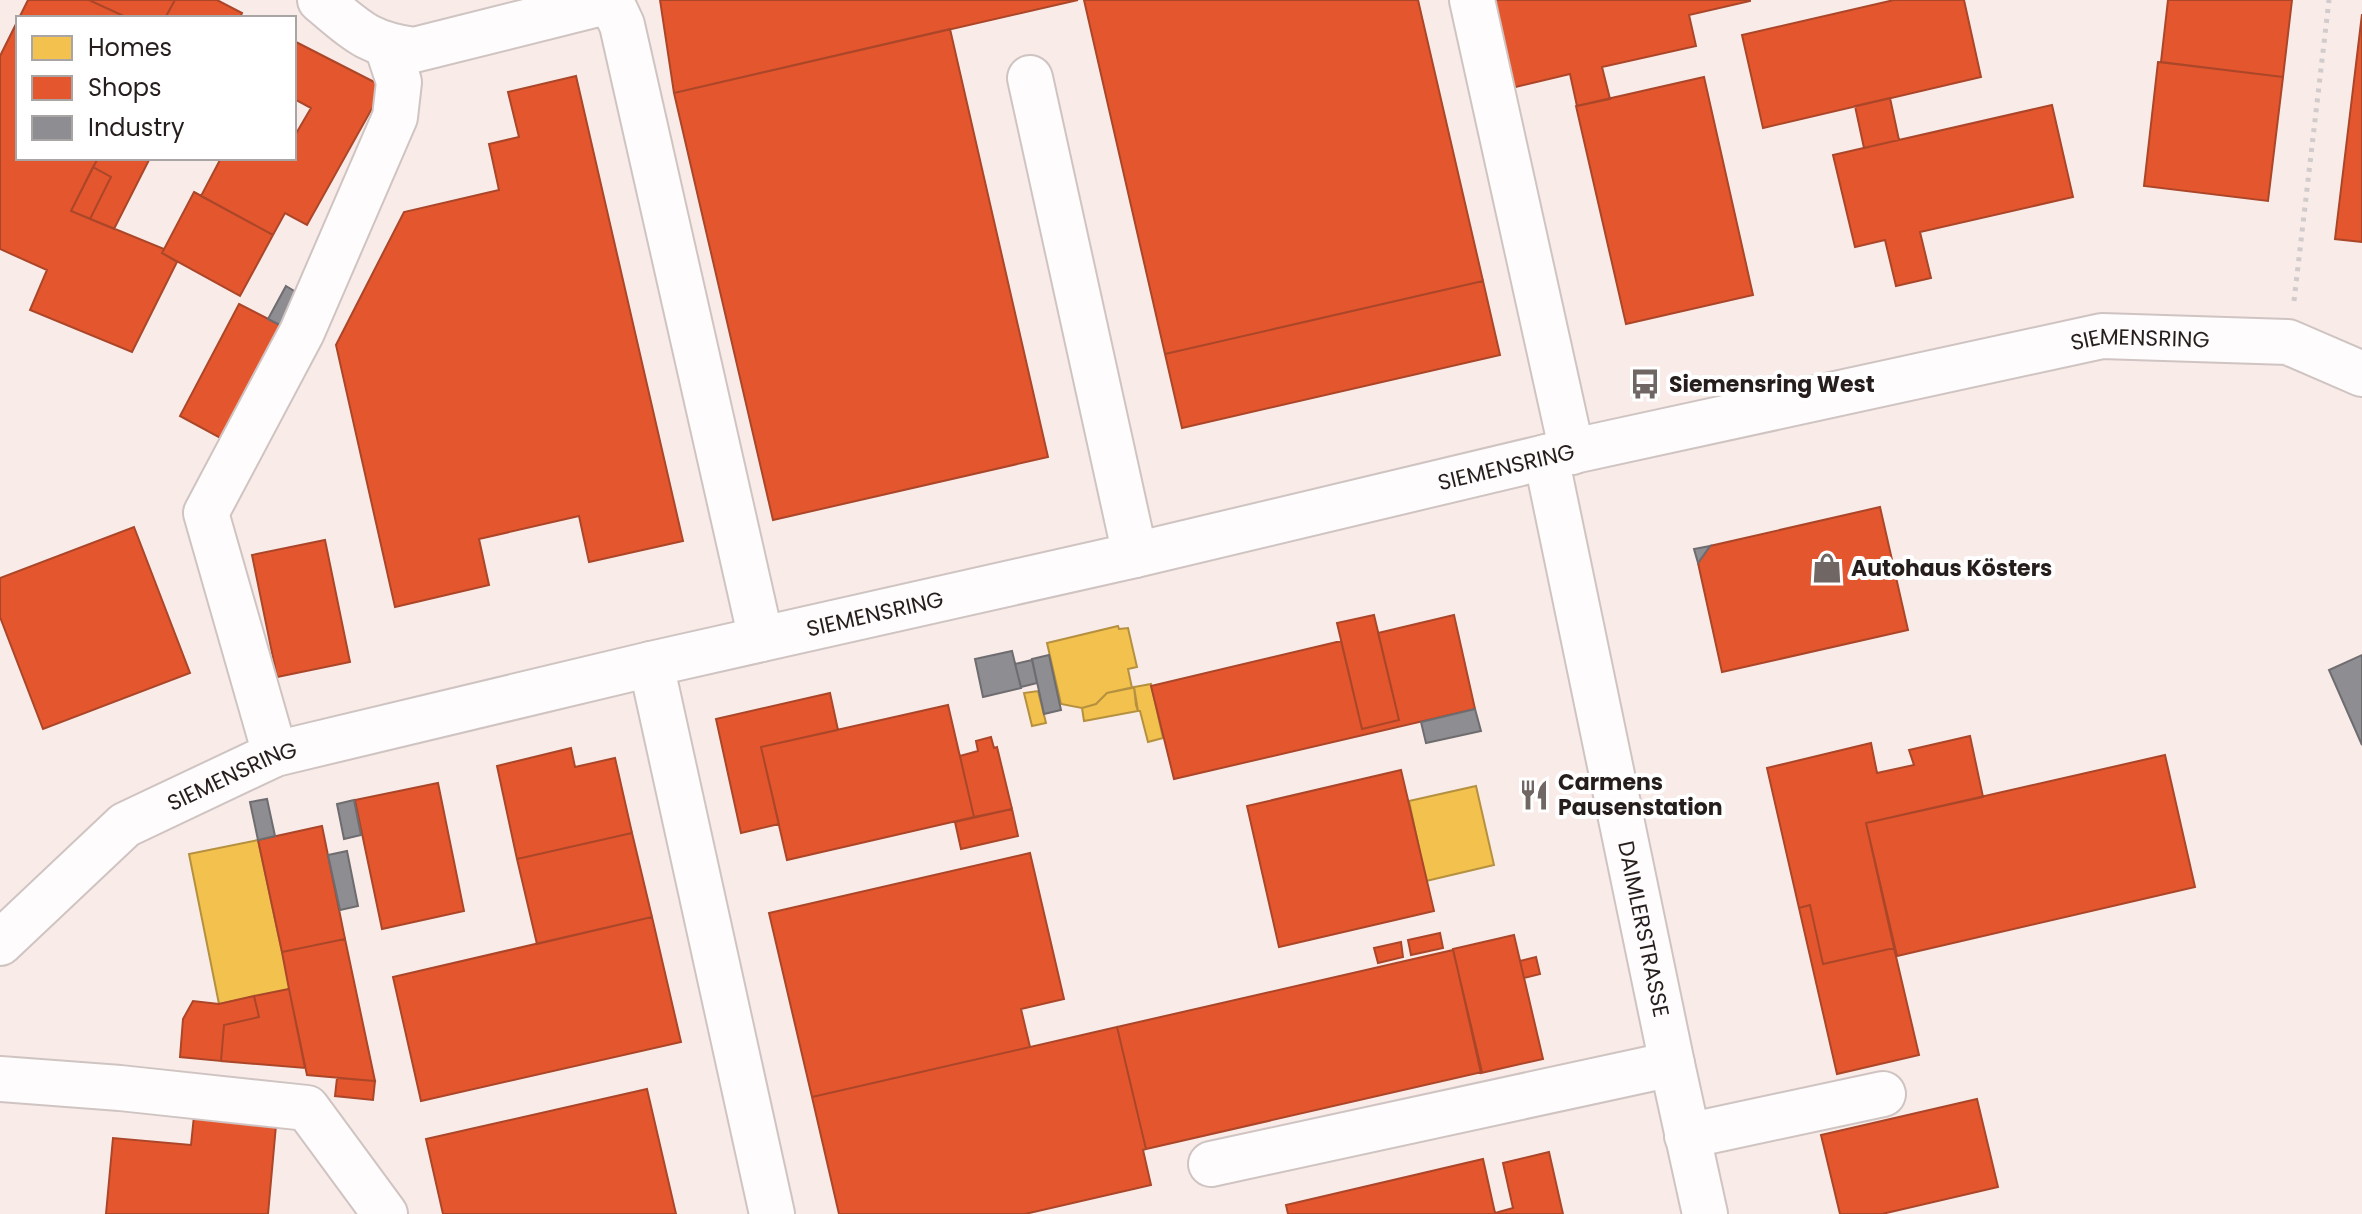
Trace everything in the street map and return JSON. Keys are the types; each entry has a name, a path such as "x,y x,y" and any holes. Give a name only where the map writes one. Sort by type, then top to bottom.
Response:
{"street":[{"path":"320,0 362,35 387,46 414,50 602,3 616,12 761,639"},
{"name":"DAIMLERSTRASSE","path":"1472,0 1672,1064 1705,1214"},
{"path":"275,754 206,513 302,332 395,117 399,82 387,46"},
{"path":"1030,78 1135,555"},
{"name":"SIEMENSRING","path":"0,943 125,825 275,754 1559,455 2102,336 2288,342 2362,374"},
{"path":"651,664 772,1214"},
{"path":"1211,1164 1672,1064"},
{"path":"0,1079 307,1108 385,1214"},
{"path":"1687,1136 1883,1094"}],"path":[{"path":"2288,342 2329,0"}],"building: Homes":[{"path":"1118,626 1119,629 1128,628 1137,667 1128,669 1132,688 1107,693 1096,704 1082,708 1061,704 1047,643"},
{"path":"1151,684 1163,738 1148,742 1136,705 1134,687"},
{"path":"1134,687 1138,711 1084,721 1082,708 1096,704 1107,693"},
{"path":"1038,691 1046,723 1032,726 1024,693"},
{"path":"1476,786 1494,865 1426,881 1409,801"},
{"path":"258,840 290,989 219,1004 189,854"}],"building: Shops":[{"path":"28,0 89,0 124,16 20,16"},
{"path":"89,0 175,0 166,16 124,16"},
{"path":"175,0 217,0 242,13 241,16 166,16"},
{"path":"660,0 1078,0 674,93"},
{"path":"1084,0 1418,0 1483,281 1165,354"},
{"path":"1486,0 1750,1 1689,15 1696,46 1602,67 1610,99 1577,106 1570,74 1507,89"},
{"path":"1894,0 1964,0 1981,77 1763,128 1742,35"},
{"path":"2168,0 2292,0 2283,77 2161,62"},
{"path":"2362,14 2362,242 2335,239"},
{"path":"16,24 16,160 97,160 71,211 164,249 162,253 177,262 132,352 30,310 47,270 0,249 0,56"},
{"path":"950,29 1048,457 773,520 674,93"},
{"path":"296,42 384,87 307,225 285,213 273,235 201,196 220,160 296,160 296,134 311,108 296,100"},
{"path":"2158,62 2283,77 2268,201 2144,186"},
{"path":"576,76 683,541 589,562 579,516 479,539 489,585 395,607 336,345 404,212 499,190 489,144 519,137 508,92"},
{"path":"1704,77 1753,295 1626,324 1576,106"},
{"path":"1890,98 1899,140 1864,148 1855,106"},
{"path":"2052,105 2073,197 1920,232 1931,278 1896,286 1885,240 1855,247 1833,155"},
{"path":"97,160 149,160 114,229 90,219 111,177 93,167"},
{"path":"93,167 111,177 90,219 71,211"},
{"path":"194,192 273,235 240,296 162,253"},
{"path":"1483,281 1500,355 1182,428 1165,354"},
{"path":"239,304 284,327 224,440 180,416"},
{"path":"1880,507 1908,630 1722,672 1698,563 1710,546"},
{"path":"134,527 190,673 43,729 0,617 0,578"},
{"path":"325,540 350,662 277,677 252,555"},
{"path":"1374,615 1399,720 1362,729 1337,623"},
{"path":"1454,615 1475,709 1174,779 1151,686 1341,641 1362,729 1399,720 1378,633"},
{"path":"830,693 838,730 761,747 779,824 741,833 716,719"},
{"path":"948,705 974,817 787,860 761,747"},
{"path":"1970,736 1983,797 1866,823 1894,948 1823,964 1810,905 1799,908 1767,768 1871,743 1877,773 1914,765 1909,750"},
{"path":"991,737 994,748 997,747 1012,809 974,817 960,756 978,751 976,741"},
{"path":"571,748 575,767 615,758 632,833 517,859 497,766"},
{"path":"2165,755 2195,887 1897,956 1866,823"},
{"path":"1401,770 1434,911 1279,947 1247,806"},
{"path":"438,783 464,911 382,929 355,800"},
{"path":"1012,809 1018,836 961,849 955,822"},
{"path":"322,826 345,939 282,952 258,840"},
{"path":"632,833 652,917 537,944 517,859"},
{"path":"1030,853 1064,999 1021,1009 1030,1047 812,1097 769,913"},
{"path":"1810,905 1823,964 1894,948 1919,1055 1837,1074 1799,908"},
{"path":"652,917 681,1042 421,1101 393,977"},
{"path":"1440,933 1443,948 1411,955 1408,940"},
{"path":"1514,935 1543,1059 1481,1073 1453,949"},
{"path":"345,939 375,1081 307,1075 282,952"},
{"path":"1401,942 1403,957 1378,963 1374,948"},
{"path":"1453,950 1482,1072 1146,1149 1117,1027"},
{"path":"1536,957 1540,974 1524,978 1520,961"},
{"path":"289,989 305,1068 221,1061 224,1025 259,1017 254,996"},
{"path":"254,996 259,1017 224,1025 221,1061 180,1057 183,1019 193,1001 219,1004"},
{"path":"1117,1027 1146,1149 1143,1150 1151,1185 1025,1214 839,1214 812,1097"},
{"path":"337,1078 375,1081 373,1100 335,1096"},
{"path":"647,1089 676,1214 443,1214 426,1139"},
{"path":"1977,1099 1998,1187 1882,1214 1840,1214 1821,1135"},
{"path":"195,1106 277,1114 268,1214 106,1214 113,1138 191,1145"},
{"path":"1549,1152 1563,1214 1288,1214 1286,1205 1483,1159 1495,1213 1513,1208 1503,1163"}],"building: Industry":[{"path":"286,286 301,295 284,327 268,319"},
{"path":"1710,546 1698,563 1694,549"},
{"path":"1012,651 1021,688 983,697 975,659"},
{"path":"1049,655 1061,710 1044,714 1032,659"},
{"path":"2362,655 2362,745 2329,670"},
{"path":"1032,660 1037,683 1021,687 1015,664"},
{"path":"1475,709 1481,731 1426,743 1421,722"},
{"path":"267,799 275,836 258,840 250,802"},
{"path":"354,800 361,835 344,839 337,804"},
{"path":"347,851 358,906 340,910 328,855"}],"place":[{"name":"Siemensring West","path":"1645,384"},
{"name":"Autohaus Kösters","path":"1827,568"},
{"name":"Carmens Pausenstation","path":"1534,795"}]}
